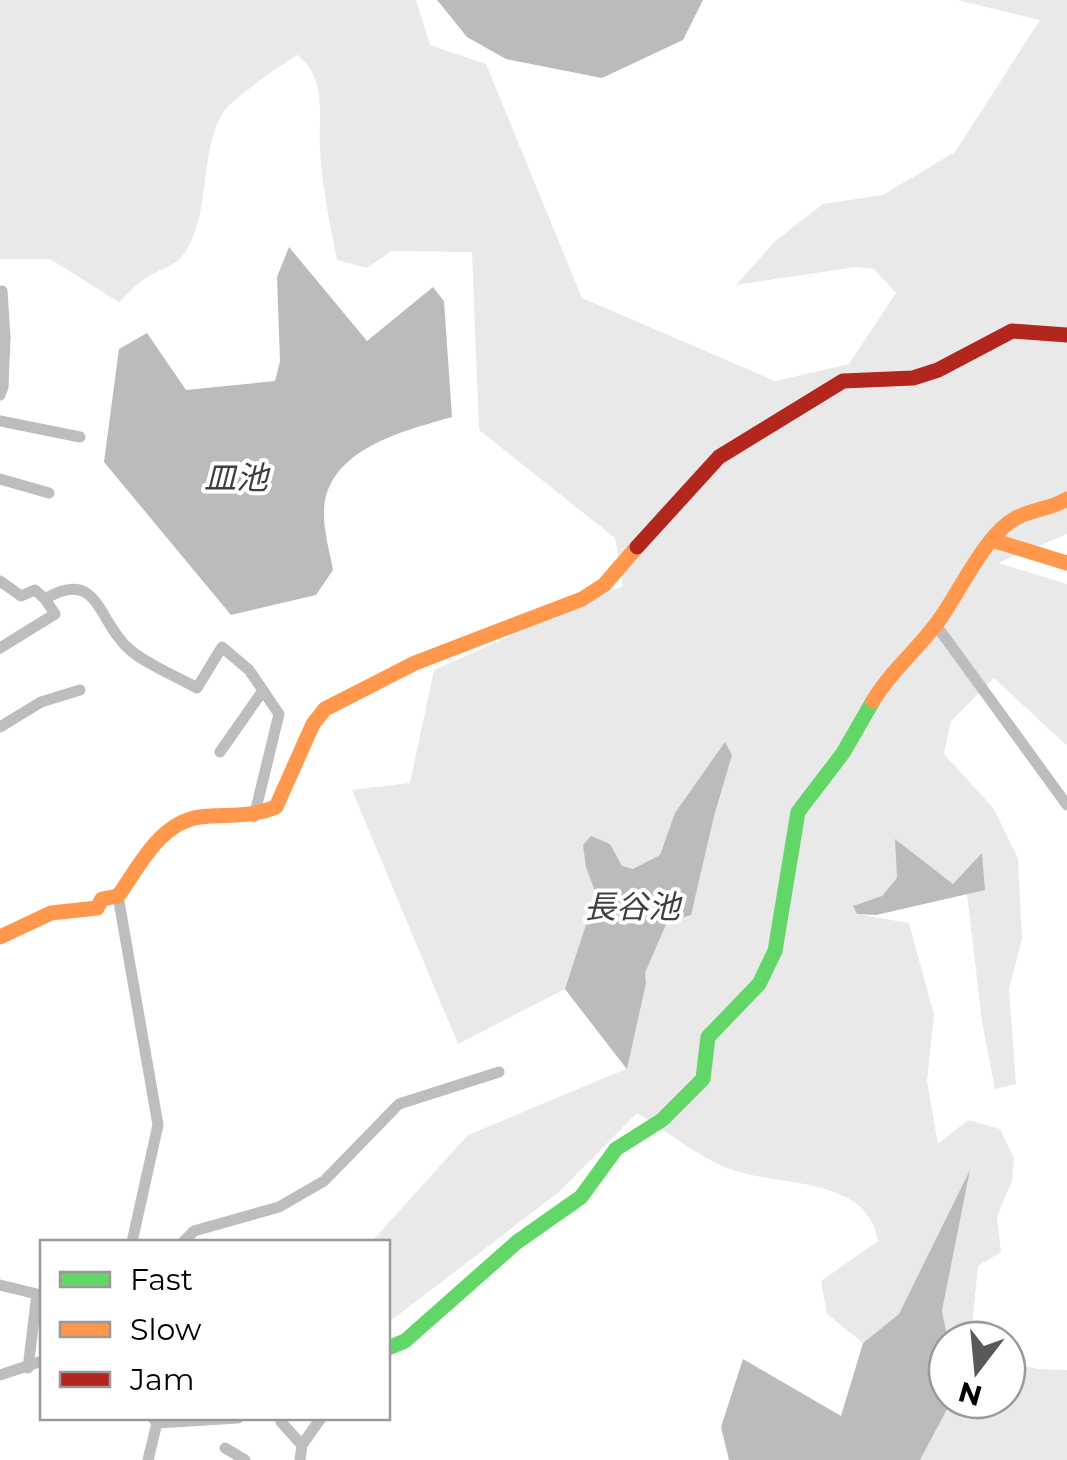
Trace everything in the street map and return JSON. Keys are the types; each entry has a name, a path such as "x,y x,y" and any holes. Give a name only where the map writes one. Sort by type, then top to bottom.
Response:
{"street":[{"path":"0,395 2,291"},
{"path":"0,937 50,912 97,908 102,899 118,896 163,836 196,817 254,817 276,807 313,724 325,709 415,663 582,600 615,574 649,530 719,457 843,381 913,378 938,370 1012,331 1067,334"},
{"path":"0,421 80,437"},
{"path":"0,479 49,493"},
{"path":"390,1347 405,1341 518,1242 581,1196 616,1149 662,1120 703,1079 708,1037 759,984 775,951 798,812 843,753 886,679 936,625 992,540 1015,518 1052,508 1067,499"},
{"path":"992,540 1067,563"},
{"path":"0,581 21,596 35,590 55,614 0,648"},
{"path":"45,599 63,588 76,587 87,592 129,648 197,688 222,648 249,670 280,714 254,817"},
{"path":"936,625 1067,805"},
{"path":"0,726 42,702 80,690"},
{"path":"220,752 262,692"},
{"path":"118,896 158,1126 132,1240"},
{"path":"186,1240 194,1231 279,1207 324,1181 399,1104 499,1072"},
{"path":"0,1285 37,1294 28,1368"},
{"path":"0,1375 40,1362"},
{"path":"148,1460 155,1420"},
{"path":"300,1460 302,1446 320,1420"},
{"path":"281,1422 302,1446"},
{"path":"225,1448 244,1460"}],"shaded area":[{"path":"0,0 416,0 430,45 486,64 582,298 775,381 849,364 896,293 874,269 855,267 736,285 775,241 823,204 883,195 955,152 1040,20 957,0 1067,0 1067,534 998,563 1067,584 1067,746 994,678 951,721 944,754 994,809 1018,859 1022,939 1009,989 1016,1084 995,1089 982,1022 967,894 985,889 963,874 953,884 896,840 898,878 857,914 909,923 934,1015 927,1081 938,1144 968,1120 1000,1129 1014,1158 1012,1181 997,1216 1001,1252 978,1266 973,1320 944,1320 942,1311 969,1175 899,1314 863,1343 827,1314 821,1281 878,1241 871,1220 857,1204 818,1187 730,1169 637,1113 559,1192 390,1321 390,1240 373,1240 468,1135 626,1069 565,989 458,1044 352,790 410,783 434,670 623,586 615,538 479,430 472,252 392,251 367,268 337,260 320,150 318,87 298,55 225,110 211,143 194,234 186,251 174,263 140,282 119,302 50,259 0,259"},
{"path":"1027,1367 1067,1370 1067,1460 920,1460 941,1420 1027,1420"}],"water":[{"path":"437,0 703,0 683,40 602,78 506,59 467,37"},
{"name":"皿池","path":"289,247 367,341 433,287 444,301 452,417 369,447 337,474 327,493 324,515 333,570 316,595 231,615 104,462 119,349 147,333 186,390 275,381 280,361 277,277"},
{"name":"長谷池","path":"725,742 732,755 691,915 667,922 645,973 627,1069 565,989 596,894 583,845 591,836 610,844 622,866 633,869 660,855 675,813"},
{"path":"895,839 953,884 982,853 985,890 876,915 857,914 853,906 882,896 897,878"},
{"path":"970,1170 942,1311 944,1320 927,1320 927,1420 941,1420 920,1460 729,1460 721,1427 743,1359 841,1416 863,1343 899,1314"}],"traffic: fast":[{"path":"390,1347 405,1341 517,1242 581,1197 616,1149 662,1120 703,1079 708,1037 759,984 775,951 798,812 843,753 873,701"}],"traffic: slow":[{"path":"873,701 937,623 994,537 1016,518 1067,499"},
{"path":"992,540 1067,563"},
{"path":"0,937 51,913 97,908 102,899 118,896 152,848 173,827 200,817 247,814 276,807 313,724 325,709 415,663 582,599 604,585 637,547"}],"traffic: jam":[{"path":"637,547 719,457 843,381 913,378 938,370 1012,331 1067,335"}]}
